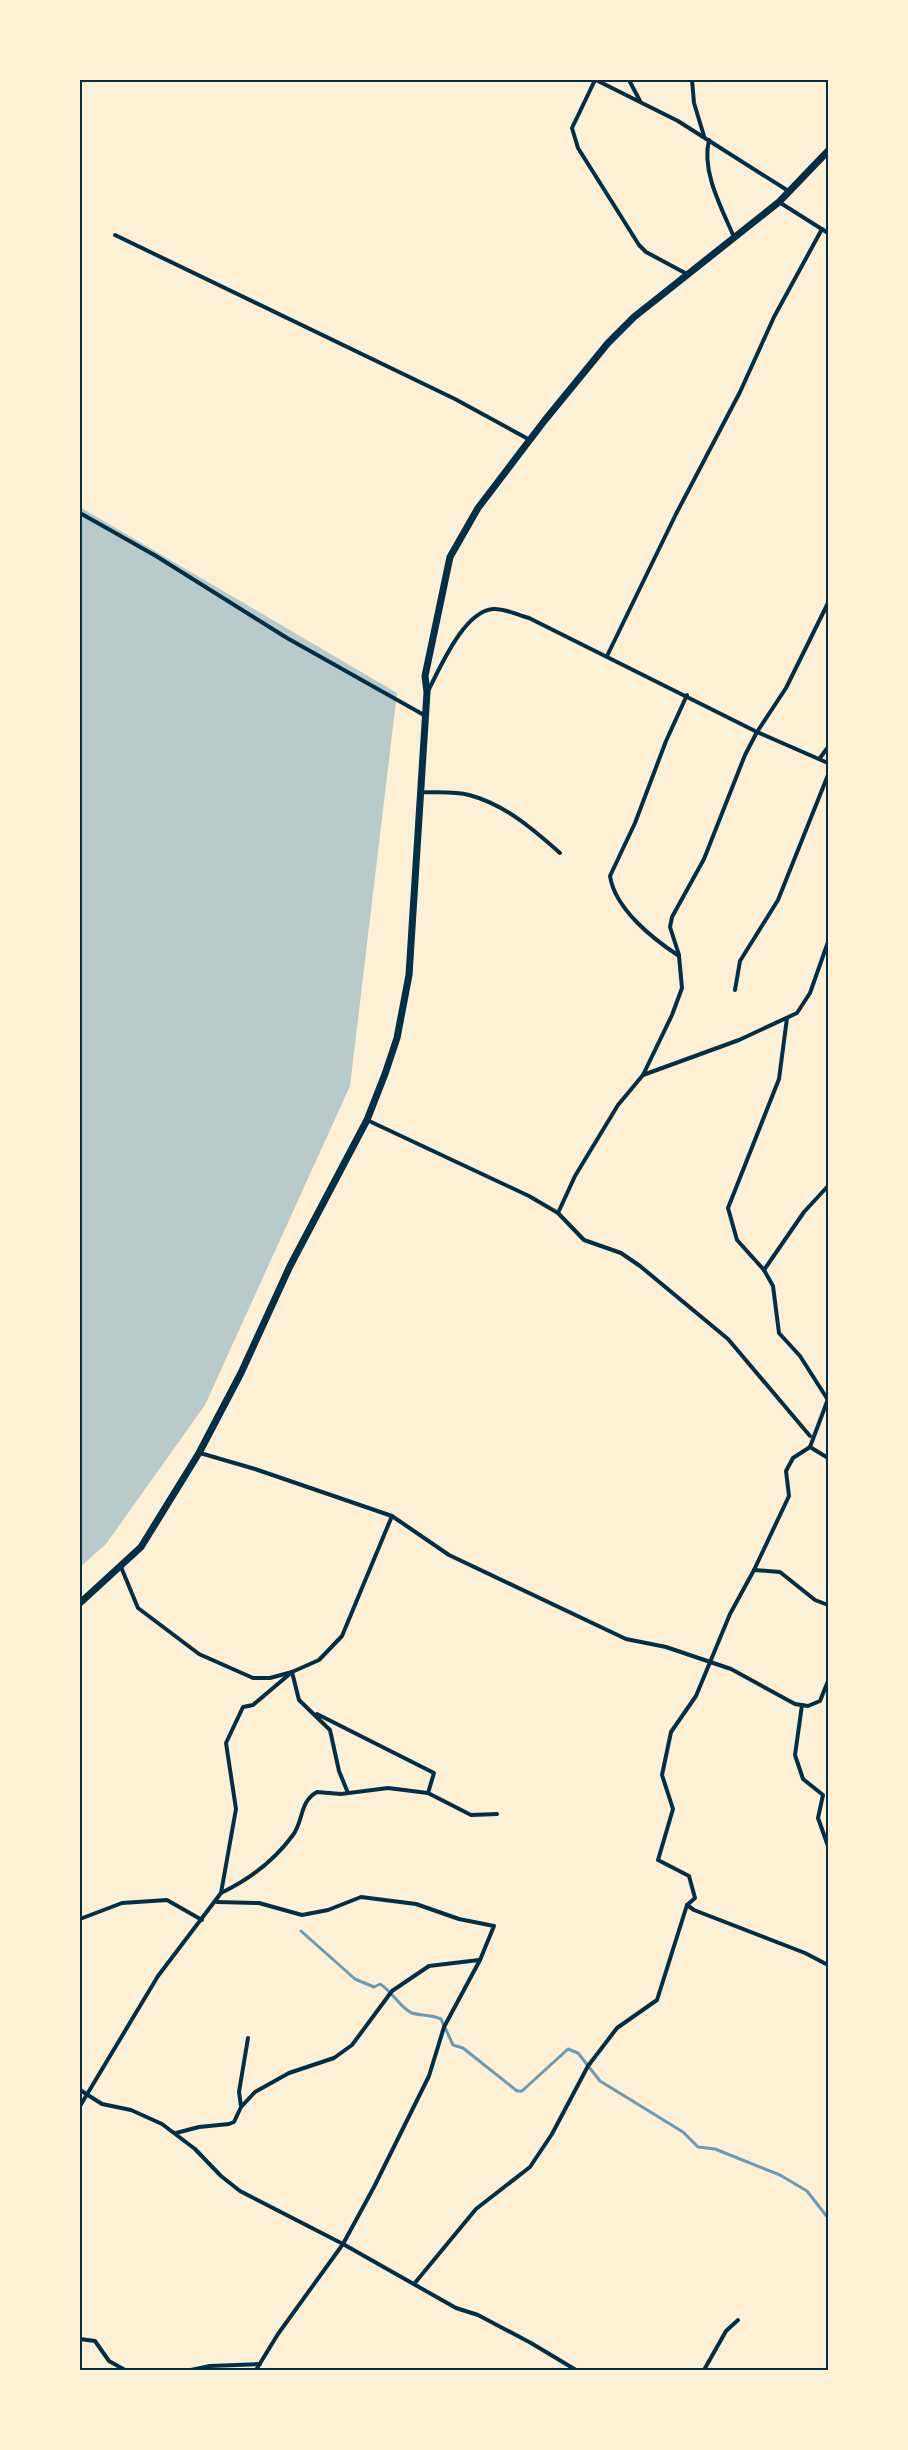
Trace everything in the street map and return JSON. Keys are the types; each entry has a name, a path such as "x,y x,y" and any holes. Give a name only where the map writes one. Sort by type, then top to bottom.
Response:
{"main road":[{"path":"80,1603 121,1567 154,1530 199,1453 241,1373 290,1266 367,1120 397,1038 405,999 411,946 427,692 424,676 450,557 468,524 530,440 608,343 634,317 779,202 828,151"}],"street":[{"path":"687,274 646,252 639,245 578,148 572,128 596,80 640,101 706,138 790,192"},
{"path":"629,80 640,101"},
{"path":"692,80 694,103 706,138 708,173 735,238"},
{"path":"779,202 828,233"},
{"path":"607,656 676,514 740,392 774,317 822,229"},
{"path":"115,235 455,399 530,440"},
{"path":"80,513 156,556 287,638 425,716"},
{"path":"558,1213 575,1176 618,1105 643,1075 672,1015 682,988 679,956 672,936 672,918 704,860 732,783 757,732 786,688 828,603"},
{"path":"427,692 455,642 475,617 484,610 496,608 529,618 757,732 828,763"},
{"path":"679,956 642,928 616,894 610,876 635,823 666,741 687,695"},
{"path":"820,758 828,747"},
{"path":"735,990 740,961 778,900 828,775"},
{"path":"421,792 462,794 486,802 529,826 560,853"},
{"path":"643,1075 739,1040 797,1013 810,993 828,942"},
{"path":"414,2284 476,2209 530,2166 552,2134 588,2066 616,2028 657,2000 687,1905 695,1898 689,1876 658,1860 673,1809 662,1775 670,1732 696,1696 708,1663 789,1496 786,1471 793,1458 810,1447 828,1399 800,1356 779,1333 773,1286 764,1270 737,1240 728,1208 780,1079 788,1018"},
{"path":"367,1120 529,1196 558,1213 584,1240 621,1253 640,1266 728,1339 810,1436"},
{"path":"764,1270 804,1212 828,1186"},
{"path":"810,1447 828,1458"},
{"path":"199,1453 255,1469 392,1516 449,1555 627,1639 666,1647 731,1669 782,1699 802,1705 820,1701 828,1681"},
{"path":"121,1567 138,1608 199,1654 254,1678 270,1678 292,1672 319,1659 342,1636 392,1516"},
{"path":"754,1570 780,1572 815,1600 828,1605"},
{"path":"292,1672 299,1700 330,1730 339,1771 348,1793"},
{"path":"80,2106 85,2094 158,1976 217,1902 221,1893 235,1818 234,1785 226,1743 243,1707 259,1701 292,1672"},
{"path":"802,1705 795,1755 802,1779 823,1795 818,1818 827,1844"},
{"path":"311,1711 434,1773 429,1793"},
{"path":"221,1893 254,1876 297,1828 302,1808 309,1797 320,1792 348,1793 388,1788 429,1793 471,1815 496,1814"},
{"path":"217,1902 259,1903 302,1915 328,1910 361,1897 416,1904 459,1919 494,1926 480,1960 444,2027 429,2076 399,2139 343,2244 278,2334 256,2370"},
{"path":"80,1919 122,1903 167,1900 202,1920"},
{"path":"687,1905 694,1910 805,1953 828,1965"},
{"path":"176,2134 199,2127 234,2122 242,2107 255,2092 279,2078 334,2058 352,2044 392,1991 429,1966 480,1960"},
{"path":"242,2107 239,2092 248,2038"},
{"path":"80,2090 102,2104 139,2113 162,2124 240,2191 343,2244 456,2308 478,2315 576,2370"},
{"path":"704,2370 726,2331 738,2320"},
{"path":"80,2339 95,2341 109,2361 125,2370"},
{"path":"191,2370 210,2366 260,2364"}],"shaded area":[{"path":"80,507 397,693 350,1086 205,1405 106,1544 80,1567"}],"waterway":[{"path":"301,1931 355,1979 374,1987 380,1984 412,2013 441,2019 453,2045 463,2048 517,2091 522,2091 568,2049 578,2053 600,2081 683,2132 698,2147 715,2149 780,2175 807,2191 828,2218"}]}
